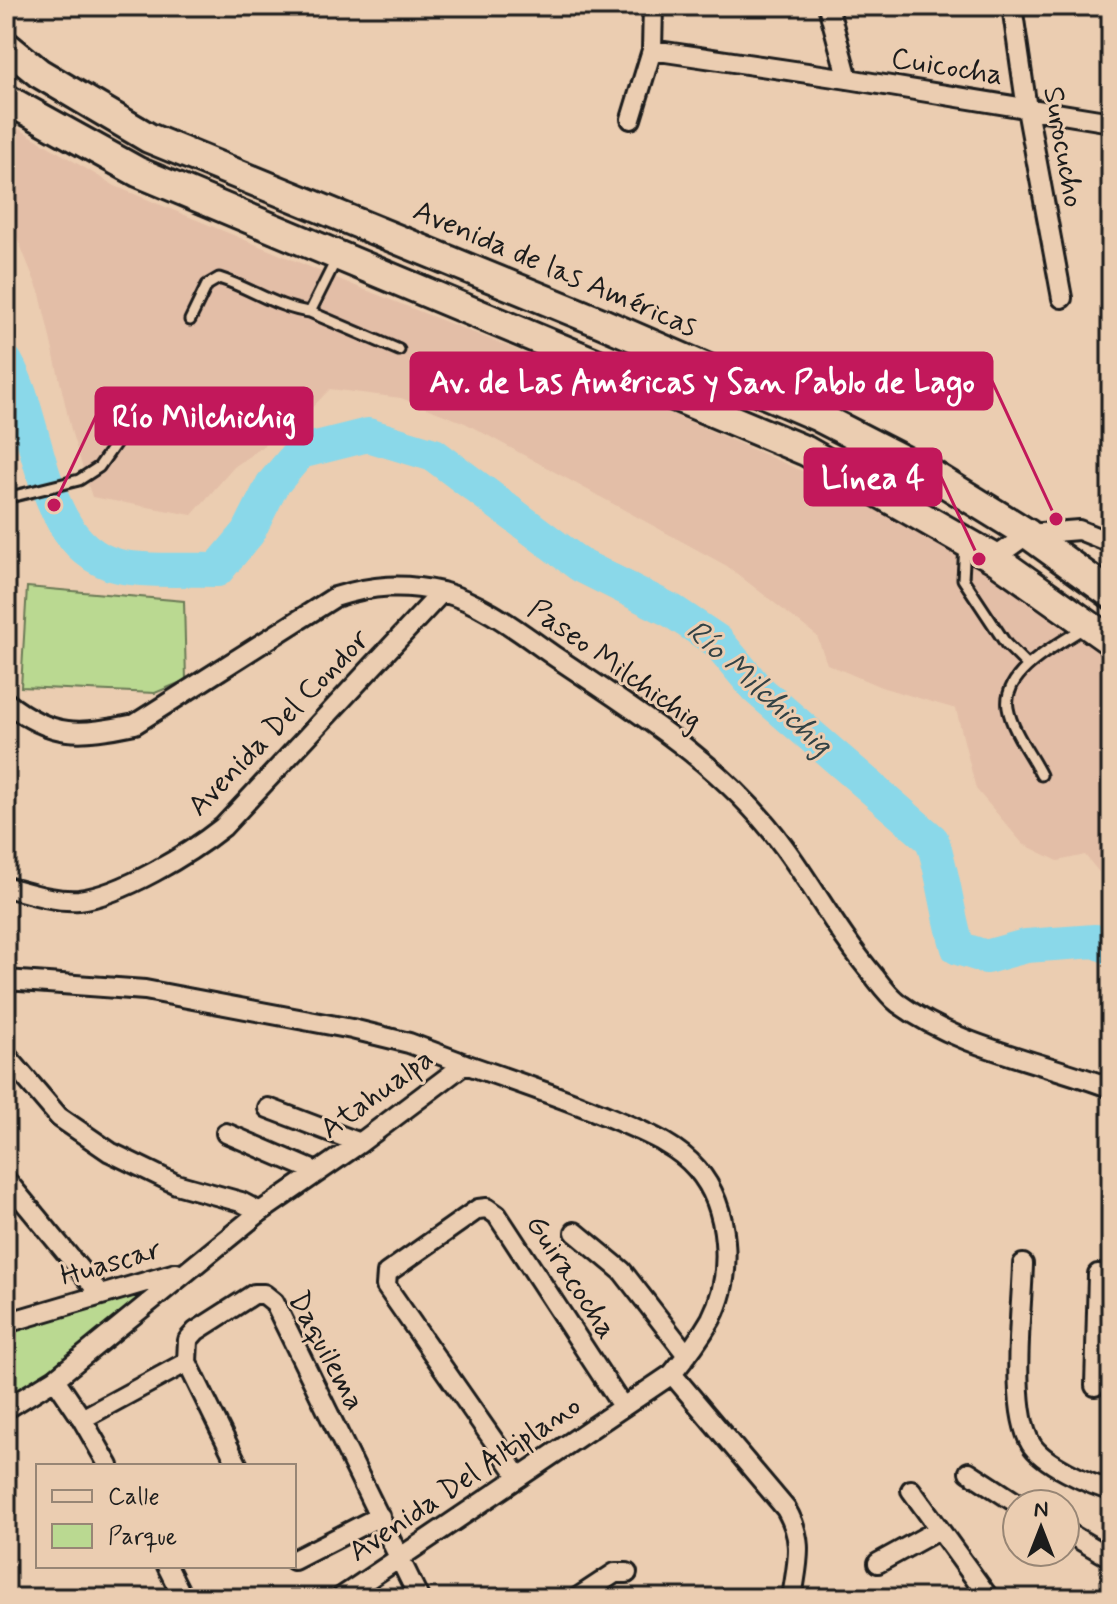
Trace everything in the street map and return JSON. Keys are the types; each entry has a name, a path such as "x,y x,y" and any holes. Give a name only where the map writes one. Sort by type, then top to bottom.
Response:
{"main road":[{"name":"Avenida de las Américas","path":"6,46 39,73 149,138 602,323 819,417 934,476 1028,534 1111,594"},
{"path":"6,99 138,172 806,451 994,558 1111,641"}],"street":[{"path":"631,119 652,50 653,6"},
{"name":"Cuicocha","path":"828,6 848,79 1111,122"},
{"name":"Surocucho","path":"1012,6 1027,109 1062,298"},
{"path":"652,50 848,79"},
{"path":"994,558 1028,534 1079,530 1111,543"},
{"name":"Paseo Milchichig","path":"6,702 36,723 67,733 98,732 135,724 335,597 368,587 392,585 442,592 476,604 706,762 750,805 784,847 827,915 896,1001 933,1024 972,1040 1111,1088"},
{"name":"Avenida Del Condor","path":"6,887 37,896 76,900 103,896 202,844 223,827 442,592"},
{"path":"6,980 145,990 352,1029 409,1043 465,1064"},
{"path":"6,1055 59,1117 110,1152 176,1184 241,1202 260,1212"},
{"name":"Atahualpa","path":"6,1409 55,1379 260,1212 360,1143 465,1064 522,1083 669,1145 697,1169 715,1200 724,1232 725,1273 711,1319 672,1374 622,1406"},
{"path":"268,1108 360,1143"},
{"path":"226,1133 317,1172"},
{"path":"6,1180 101,1295"},
{"name":"Guiracocha","path":"519,1477 386,1286 387,1273 478,1209 487,1208 497,1215 622,1406"},
{"path":"575,1232 622,1271 687,1355"},
{"path":"1023,1264 1019,1386 1021,1414 1030,1444 1044,1459 1111,1490"},
{"name":"Huascar","path":"6,1323 185,1271"},
{"path":"1095,1386 1105,1274"},
{"name":"Daquilema","path":"187,1362 188,1340 196,1331 254,1294 264,1294 274,1302 419,1598"},
{"path":"82,1419 187,1362 237,1464"},
{"path":"672,1374 786,1509 797,1529 799,1550 792,1598"},
{"path":"55,1379 108,1464"},
{"name":"Avenida Del Altiplano","path":"340,1598 622,1406"},
{"path":"969,1472 1001,1493"},
{"path":"911,1490 989,1598"},
{"path":"296,1559 380,1516"},
{"path":"878,1563 938,1530"},
{"path":"1081,1540 1111,1558"},
{"path":"168,1568 183,1598"},
{"path":"577,1598 615,1573 627,1573"}],"lane":[{"path":"310,312 338,255"},
{"path":"190,320 207,285 219,278 399,350"},
{"path":"6,498 79,480 99,467 122,434"},
{"path":"966,542 963,579 1006,644 1027,665"},
{"path":"1041,775 1008,707 1009,694 1027,665 1088,625"}],"shaded area":[{"path":"6,121 115,186 611,387 809,474 980,566 1111,661 1111,887 1085,855 1058,861 1023,844 976,789 956,709 881,687 827,664 817,636 727,566 465,423 401,398 330,389 302,418 234,467 192,515 92,497 72,434 40,294 6,210"}],"green space":[{"path":"27,587 184,601 186,680 155,693 21,687"},
{"path":"140,1290 146,1294 51,1374 6,1402 6,1333"}],"waterway":[{"name":"Río Milchichig","path":"6,362 18,388 45,480 57,509 72,535 92,554 129,568 217,570 248,533 272,485 300,452 368,435 434,455 580,565 672,611 717,641 757,689 932,840 958,948 986,957 1026,946 1095,941 1111,948"}],"place":[{"name":"Río Milchichig","path":"54,505"},
{"name":"Av. de Las Américas y San Pablo de Lago","path":"1056,519"},
{"name":"Línea 4","path":"979,559"}]}
